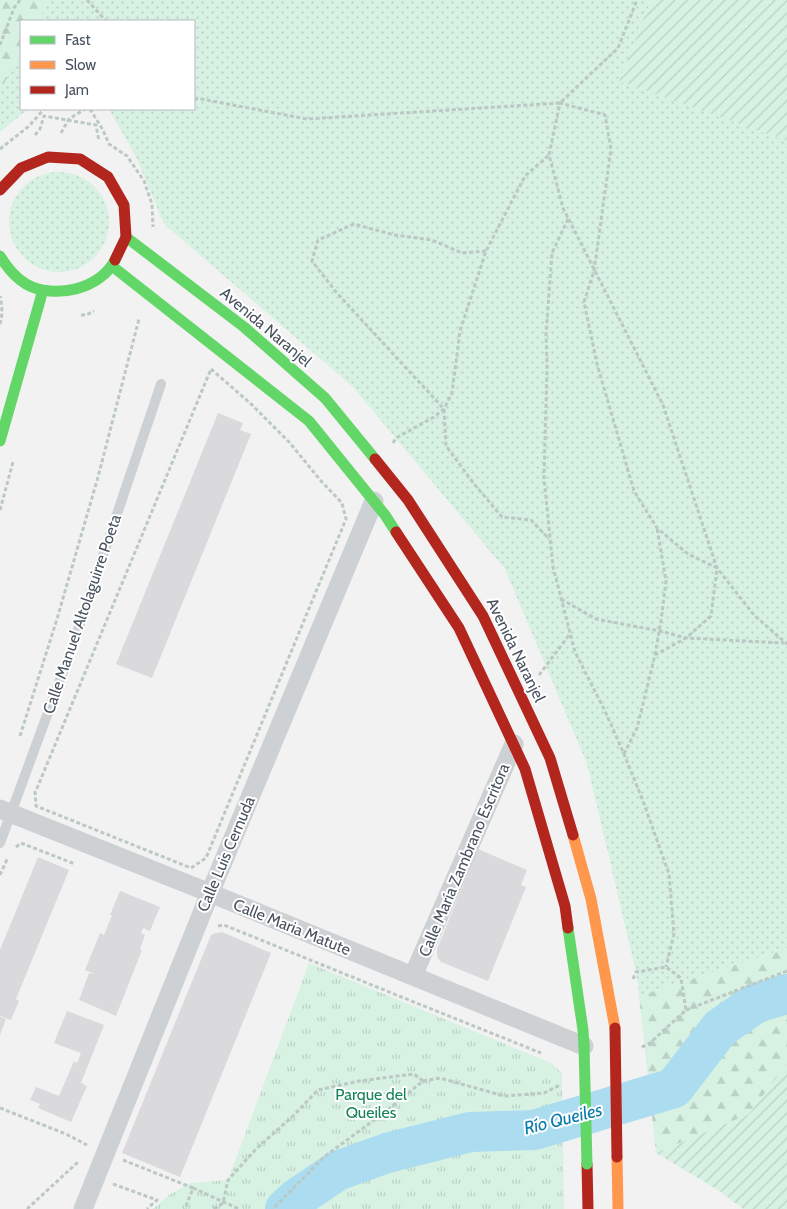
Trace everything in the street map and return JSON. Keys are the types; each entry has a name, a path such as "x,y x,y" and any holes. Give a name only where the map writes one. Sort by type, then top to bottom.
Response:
{"street":[{"path":"0,190 21,168 48,157 80,159 108,177 124,205 126,237 112,266 93,283 69,291 25,288 0,256"},
{"name":"Avenida Naranjel","path":"126,237 244,327 325,398 408,500 483,616 550,758 591,899 615,1028 618,1209"},
{"path":"112,266 309,421 385,515 460,628 525,769 565,906 583,1030 588,1209"},
{"path":"0,440 43,290"},
{"name":"Calle Luis Cernuda","path":"83,1209 210,893 374,501"},
{"name":"Calle María Zambrano Escritora","path":"413,976 514,744"},
{"name":"Calle Maria Matute","path":"6,812 584,1046"}],"lane":[{"name":"Calle Manuel Altolaguirre Poeta","path":"0,843 6,812 71,650 162,384"}],"path":[{"path":"0,45 14,8 20,0"},
{"path":"87,0 105,20"},
{"path":"637,0 618,48 560,103 549,155 563,208 568,219 663,405 716,568 754,615 786,644"},
{"path":"195,98 307,119 560,103 605,115 611,149 594,271 584,302 597,364 634,491 657,528 688,554 716,568"},
{"path":"0,149 29,126 43,110"},
{"path":"48,157 69,119 83,110"},
{"path":"30,139 40,129 44,116 69,119"},
{"path":"392,447 396,438 434,417 444,409 452,393 460,331 486,252 525,176 549,155"},
{"path":"568,219 552,253 546,333 544,478 552,567 575,652 624,754 669,874 674,934 666,967"},
{"path":"486,252 462,253 432,240 394,234 354,224 318,240 312,261 336,292 444,409 446,446 502,517 531,520 550,540"},
{"path":"0,295 2,302 0,324"},
{"path":"78,315 86,315 100,308"},
{"path":"20,737 57,620 95,486 139,316"},
{"path":"211,369 250,403 289,442 342,503 346,519 343,529 206,858 191,868 36,806 35,792 211,369"},
{"path":"0,510 16,453"},
{"path":"624,754 637,728 660,631 666,581 657,528"},
{"path":"655,655 686,638 711,616 716,568"},
{"path":"561,599 596,619 686,638 786,644"},
{"path":"538,676 570,634"},
{"path":"15,848 20,843 75,864"},
{"path":"0,875 9,852"},
{"path":"216,926 224,925 542,1053"},
{"path":"633,979 636,972 666,967 681,978 686,1010"},
{"path":"639,1048 650,1043 686,1010 787,971"},
{"path":"214,1209 223,1203 228,1180 256,1149 293,1116 318,1090 359,1081 414,1074 423,1080"},
{"path":"273,1209 324,1157 385,1112 423,1080 440,1078 504,1096 544,1093 566,1082"},
{"path":"0,1108 66,1134 88,1145 86,1152"},
{"path":"27,1209 84,1158"},
{"path":"117,1158 193,1188 238,1209"},
{"path":"107,1181 156,1200 147,1209"},
{"path":"186,1209 193,1188"}],"green space":[{"path":"0,0 50,0 39,20 20,20 20,54 0,91"},
{"path":"50,0 651,0 619,81 787,141 787,951 772,953 639,996 636,972 587,764 505,569 353,387 164,224 136,157 110,110 195,110 195,20 39,20"},
{"path":"651,0 787,0 787,141 619,81"},
{"path":"20,54 20,110 27,110 0,132 0,91"},
{"path":"59,172 78,176 95,186 105,203 109,222 105,241 95,258 78,268 59,272 40,268 23,258 13,241 9,222 13,203 23,186 40,176"},
{"path":"787,951 787,1064 749,1114 656,1153 639,996 772,953"},
{"name":"Parque del Queiles","path":"309,963 551,1063 562,1073 564,1209 153,1209 170,1194 191,1183 228,1180"},
{"path":"787,1064 787,1209 743,1209 721,1192 656,1153 749,1114"}],"building":[{"path":"218,413 243,423 240,430 251,434 152,678 116,664"},
{"path":"478,849 527,870 521,885 526,887 488,981 441,962 437,954 437,949"},
{"path":"38,857 69,870 16,999 19,1001 11,1020 0,1016 0,950"},
{"path":"120,891 160,907 150,931 143,928 141,933 145,935 140,949 142,950 116,1016 79,1000 89,973 95,974 85,970 100,933 104,935"},
{"path":"222,932 271,953 180,1177 122,1153 211,935"},
{"path":"67,1011 104,1025 81,1083 87,1086 71,1122 38,1108 40,1104 30,1100 36,1087 59,1096 74,1061 77,1063 81,1053 54,1043"},
{"path":"0,1017 6,1019 0,1035"}],"waterway":[{"name":"Río Queiles","path":"285,1209 297,1198 337,1171 387,1153 470,1132 534,1130 674,1088 720,1028 756,1003 787,994"}],"traffic: fast":[{"path":"126,237 244,327 325,398 375,459"},
{"path":"0,256 12,272 26,284 37,289 50,291 76,289 88,285 108,270 115,260"},
{"path":"112,266 309,421 385,515 396,532"},
{"path":"0,441 43,290"},
{"path":"568,928 584,1046"},
{"path":"584,1046 587,1164"}],"traffic: slow":[{"path":"573,835 591,899 615,1028"},
{"path":"617,1157 618,1209"}],"traffic: jam":[{"path":"0,190 21,168 48,157 80,159 108,177 124,205 126,237 115,260"},
{"path":"375,459 408,500 483,616 550,758 573,835"},
{"path":"396,532 459,628 525,769 565,906 568,928"},
{"path":"615,1028 617,1157"},
{"path":"587,1164 588,1209"}]}
